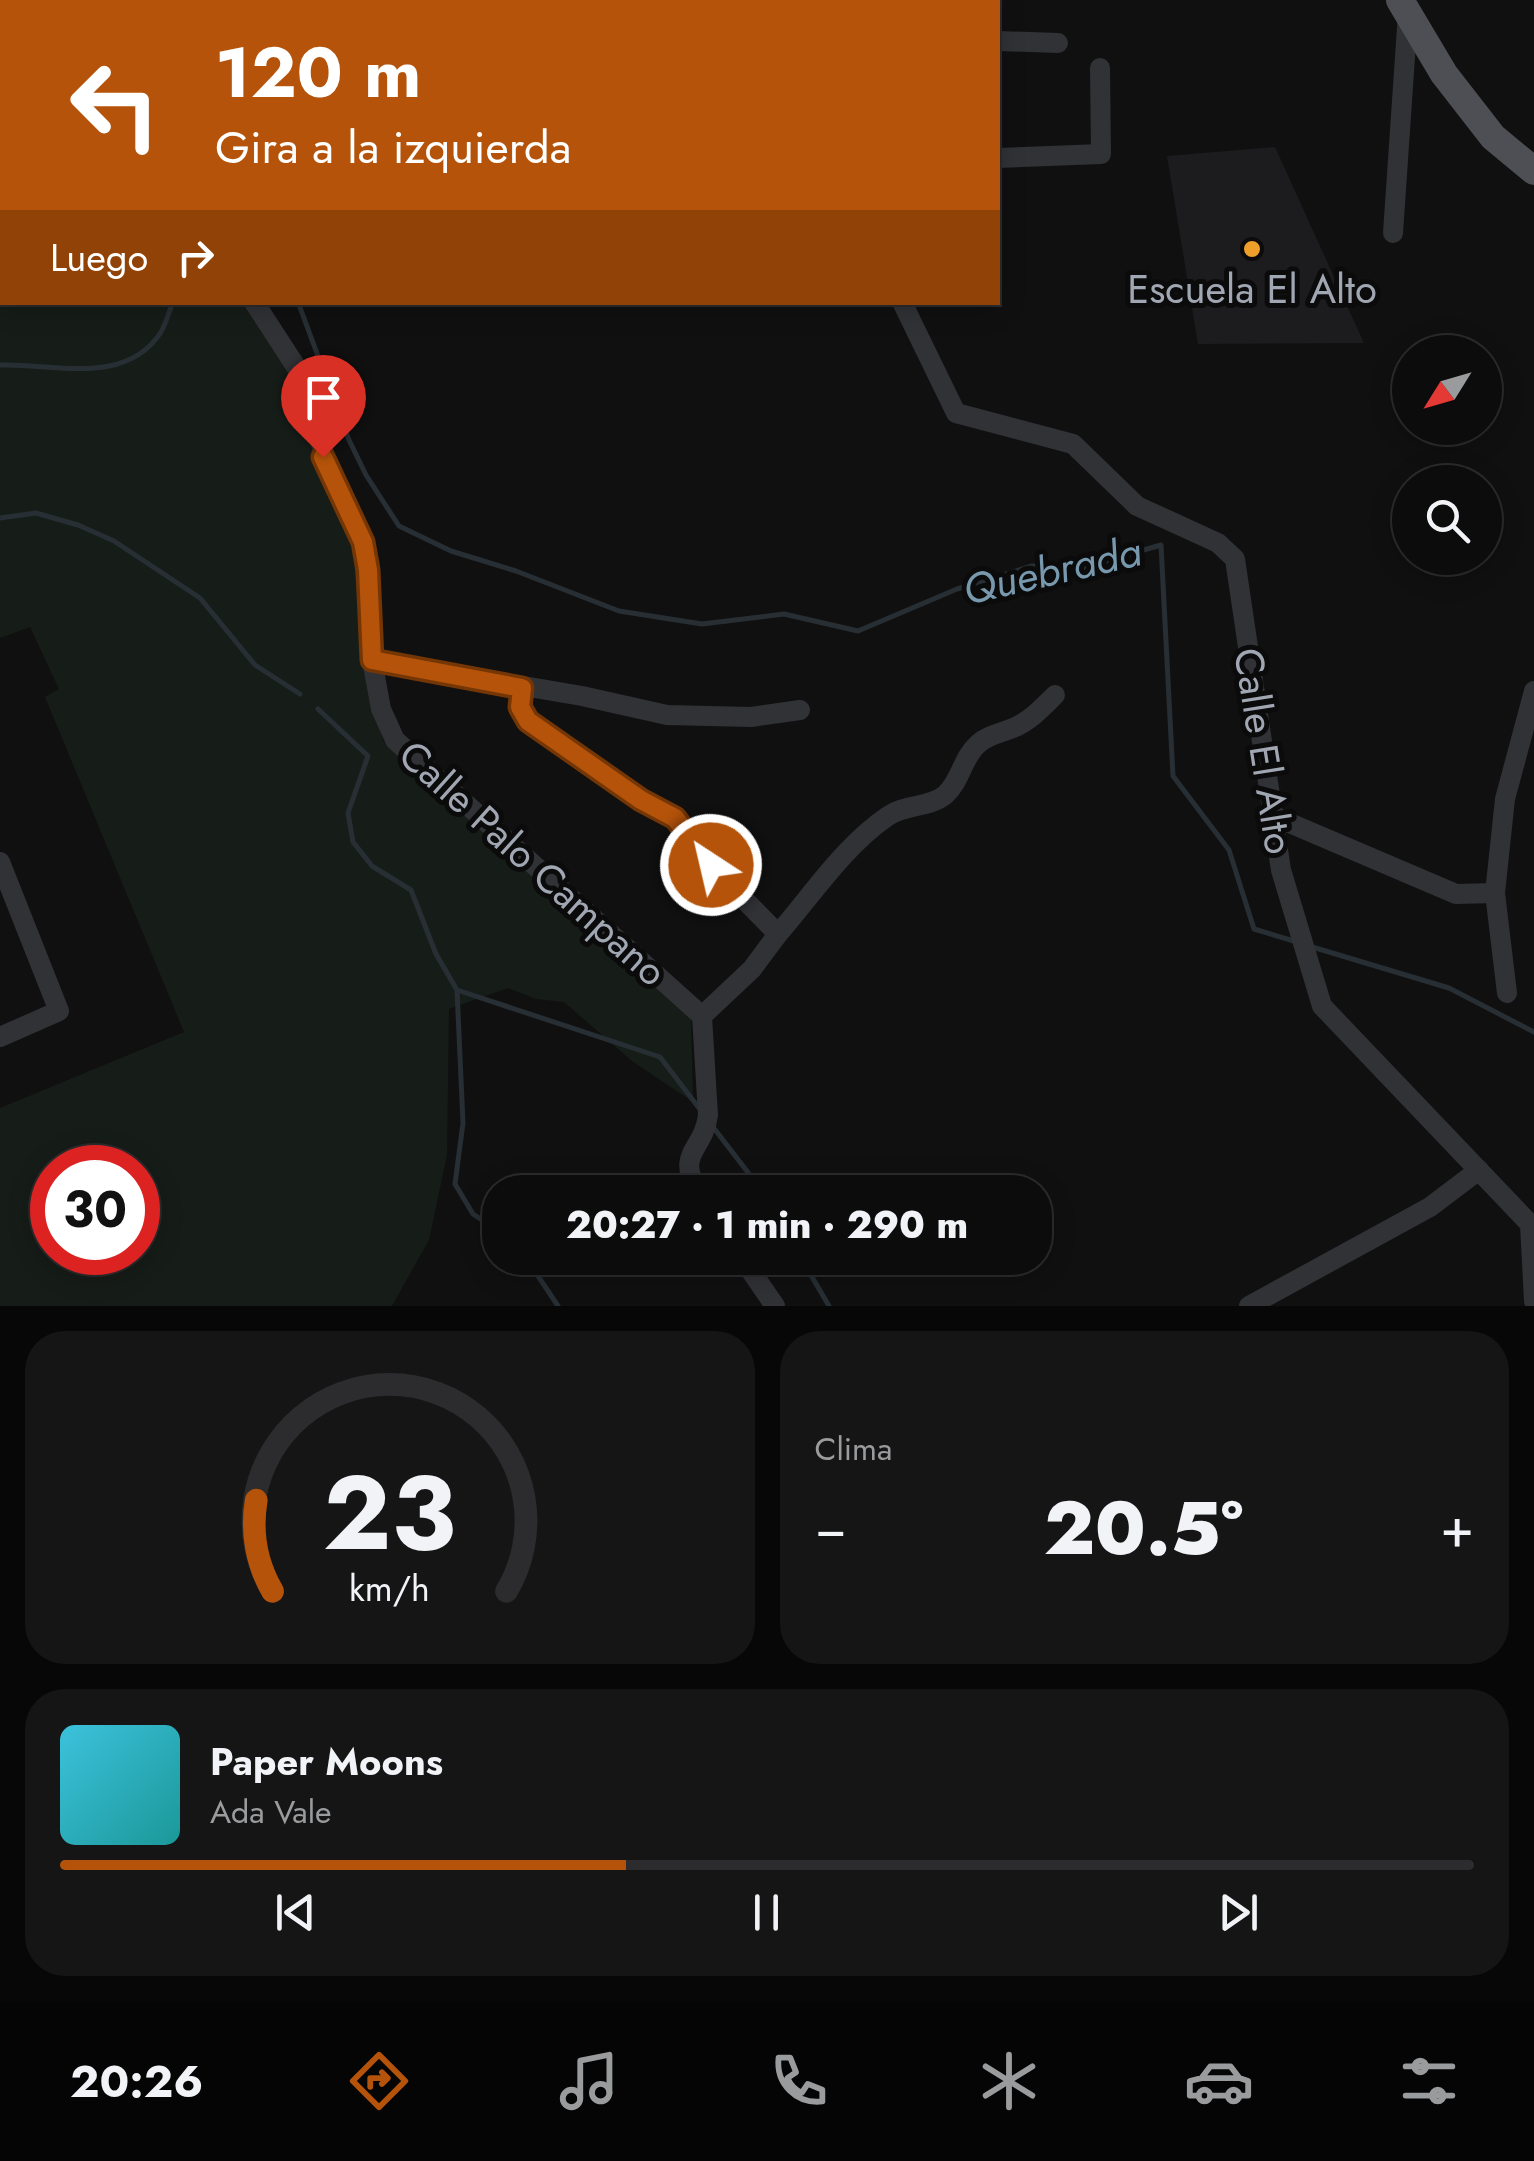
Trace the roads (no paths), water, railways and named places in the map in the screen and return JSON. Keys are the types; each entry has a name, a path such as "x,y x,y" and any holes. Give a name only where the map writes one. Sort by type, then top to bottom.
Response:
{"main road":[{"path":"1404,7 1444,74 1493,137 1534,171"}],"street":[{"path":"1393,233 1404,7"},
{"path":"1000,41 1058,43"},
{"path":"1000,158 1102,154 1100,68"},
{"name":"Calle Palo Campano","path":"256,305 302,376 331,479 363,542 372,660 385,719 402,748 702,1016 708,1116 707,1126 693,1149 688,1167 692,1175"},
{"name":"Calle El Alto","path":"903,305 956,413 1073,444 1138,506 1218,543 1235,559 1282,870 1322,1006 1530,1224 1534,1301"},
{"path":"372,660 582,696 667,715 751,717 800,710"},
{"path":"522,688 520,707 528,721 641,800 675,818 713,868 778,934"},
{"path":"1507,992 1495,893 1505,799 1534,691"},
{"path":"702,1016 752,969 848,852 901,809 928,804 946,794 981,741 1026,721 1055,696"},
{"path":"1273,816 1456,894 1495,893"},
{"path":"0,862 59,1011 0,1036"},
{"path":"1249,1306 1430,1207 1479,1170"},
{"path":"754,1275 775,1306"}],"waterway":[{"path":"0,365 87,368 129,360 161,332 172,305"},
{"name":"Quebrada","path":"299,305 349,440 399,526 451,551 516,571 619,611 702,624 784,614 858,631 957,589 1032,566 1082,568 1161,545 1173,776 1229,850 1254,929 1297,942"},
{"path":"0,518 36,513 114,541 200,598 255,665 300,694"},
{"path":"318,709 368,756 348,813 353,842 372,866 411,890 436,954 457,990 463,1123 455,1184 473,1214 482,1220"},
{"name":"Quebrada","path":"1309,946 1449,988 1534,1032"},
{"path":"457,990 660,1057 699,1108"},
{"path":"713,1127 750,1175"},
{"path":"537,1275 558,1306"},
{"path":"811,1275 829,1306"}],"place":[{"name":"Escuela El Alto","path":"1252,249"}]}
